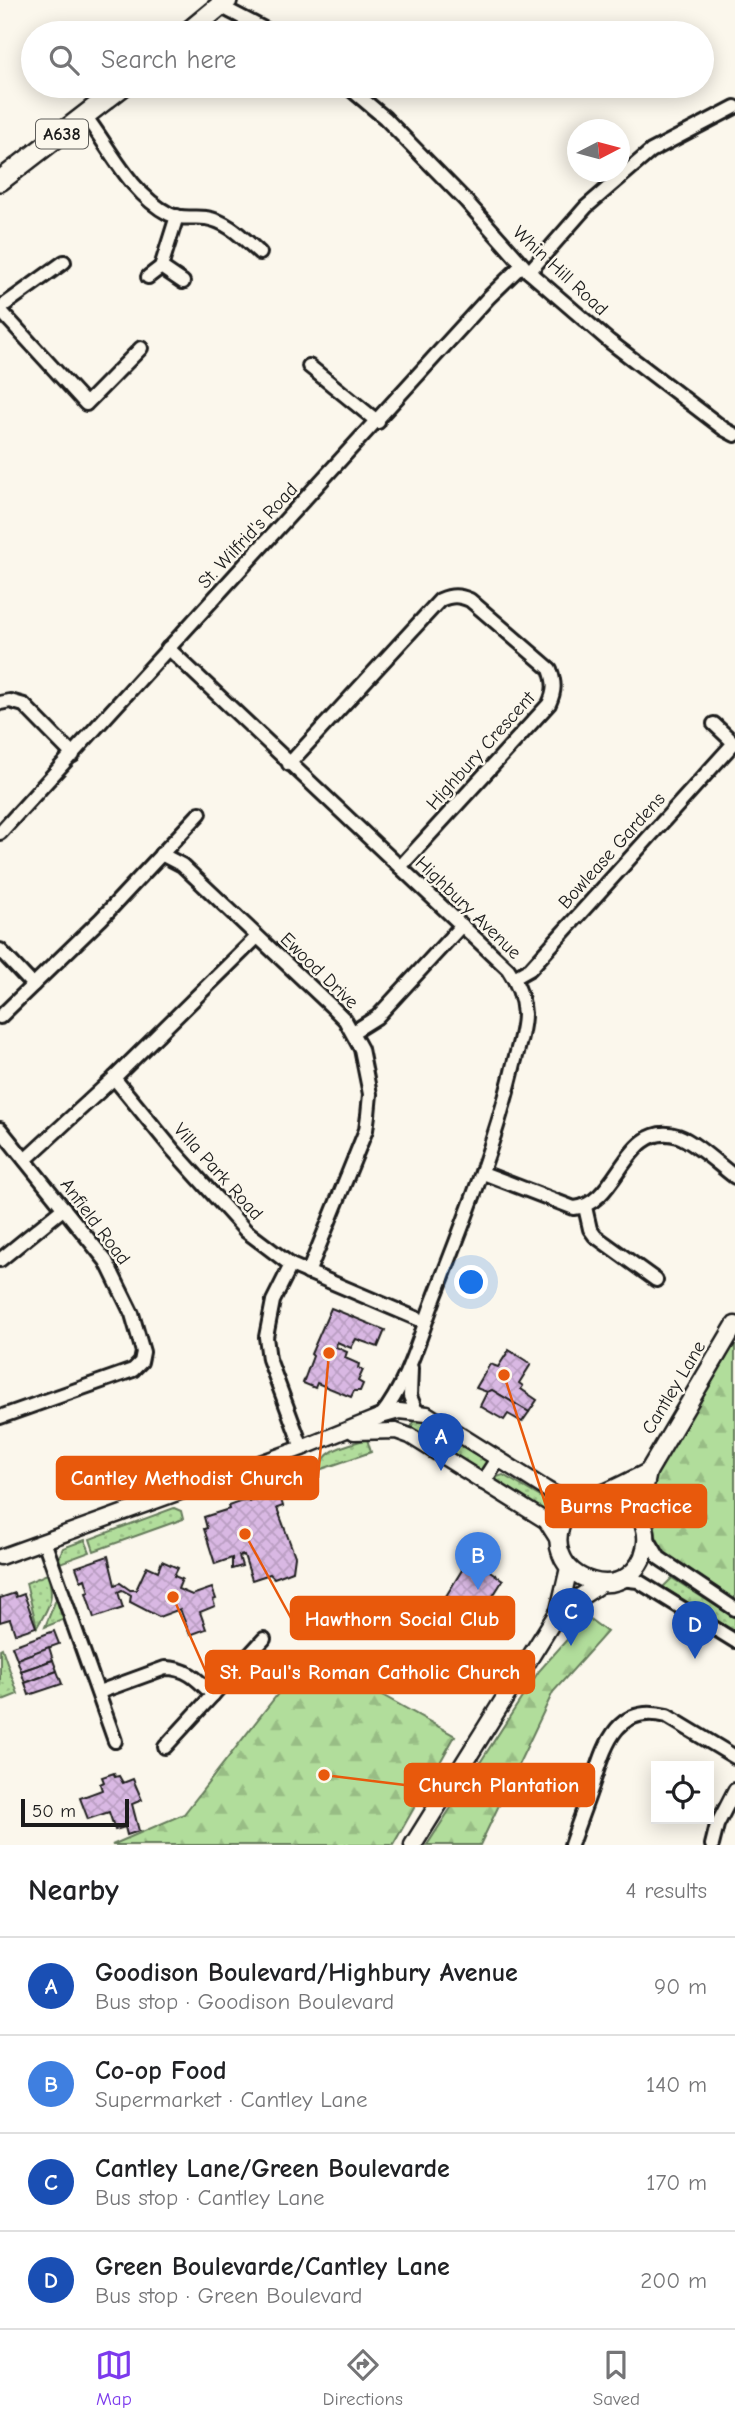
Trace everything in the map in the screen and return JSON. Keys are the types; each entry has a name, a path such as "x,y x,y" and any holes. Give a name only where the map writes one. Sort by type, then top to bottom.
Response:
{"highway":[{"path":"201,21 223,3"},
{"name":"A638","path":"0,181 109,98"}],"main road":[{"name":"Cantley Lane","path":"639,1514 648,1472 735,1325"},
{"path":"600,1584 582,1578 569,1568 561,1554 558,1540 563,1519 579,1502 601,1495 648,1472"},
{"path":"559,1611 600,1584 629,1575 644,1556 646,1536 639,1514 628,1503 616,1497 601,1495"},
{"path":"413,1845 559,1611 569,1568"}],"street":[{"path":"223,3 252,21"},
{"name":"Whin Hill Road","path":"361,98 394,127 466,201 526,268 609,341 723,429 735,435"},
{"name":"St. Wilfrid's Road","path":"0,832 489,298 526,268 586,208 652,151 735,107"},
{"path":"86,117 130,180 149,199 171,215 207,218 228,225 260,253"},
{"path":"148,277 161,267 177,216"},
{"path":"64,262 0,309 86,404 141,348"},
{"path":"161,267 183,282"},
{"path":"309,366 378,422"},
{"name":"Highbury Crescent","path":"289,764 440,600 451,595 470,600 550,669 555,692 549,704 400,867"},
{"name":"Highbury Avenue","path":"168,648 462,925 514,978 521,994 523,1021 502,1116 483,1173 412,1357"},
{"path":"0,703 10,701 24,705 73,755"},
{"name":"Bowlease Gardens","path":"514,978 530,969 734,743 714,724"},
{"path":"0,1017 101,919 200,813"},
{"name":"Ewood Drive","path":"160,855 182,865 345,1020 361,1049 370,1094 366,1130 308,1273"},
{"path":"354,1032 377,1017 462,925"},
{"path":"25,1160 114,1079 257,937"},
{"path":"0,950 33,985"},
{"name":"Villa Park Road","path":"114,1079 246,1231 291,1265 425,1322"},
{"name":"Anfield Road","path":"0,1129 106,1261 123,1293 143,1352 141,1362 133,1370 0,1417"},
{"path":"483,1173 574,1208 585,1207 598,1199 639,1143 650,1137 664,1135 678,1136 735,1177"},
{"path":"585,1207 590,1229 595,1236 656,1280"},
{"path":"0,1260 64,1209"},
{"path":"291,1265 273,1301 266,1337 269,1359 302,1448"},
{"path":"412,1357 409,1386 416,1411"},
{"path":"381,1416 412,1357"},
{"path":"0,1557 399,1411 427,1414 565,1500 579,1502"},
{"path":"346,1432 396,1431 410,1436 547,1521 558,1540"},
{"path":"483,1482 498,1459"},
{"path":"646,1536 659,1559 735,1609"},
{"path":"44,1541 115,1741"},
{"path":"620,1579 638,1581 735,1641"},
{"path":"165,1747 264,1639"},
{"path":"99,1692 165,1668 177,1668 192,1674 213,1695"},
{"path":"571,1845 608,1738 628,1719 654,1712 667,1716 735,1757"},
{"path":"712,1845 718,1825 735,1790"}],"green space":[{"path":"735,1329 735,1609 659,1558 648,1472"},
{"path":"415,1420 488,1462 490,1467 482,1474 409,1431"},
{"path":"367,1439 371,1452 319,1470 321,1463 331,1452"},
{"path":"503,1475 549,1502 543,1513 496,1483 497,1477"},
{"path":"174,1508 181,1511 183,1519 94,1551 90,1539"},
{"path":"85,1540 90,1552 60,1563 59,1557 63,1548"},
{"path":"47,1574 51,1589 50,1602 37,1627 26,1583"},
{"path":"672,1578 735,1618 735,1633 663,1587"},
{"path":"57,1597 65,1619 45,1627"},
{"path":"587,1617 607,1632 553,1692 480,1845 427,1845 539,1671"},
{"path":"2,1648 18,1694 0,1701 0,1649"},
{"path":"309,1654 455,1736 393,1845 112,1845 184,1814"}],"building":[{"path":"331,1308 385,1330 378,1347 356,1339 351,1348 337,1342 336,1347 347,1352 345,1358 359,1364 358,1368 363,1370 358,1381 363,1384 360,1391 354,1391 351,1397 317,1383 315,1388 303,1383 313,1356 311,1354"},
{"path":"509,1350 531,1364 519,1383 523,1386 521,1389 537,1400 529,1412 492,1390 487,1392 476,1388 490,1364 498,1367"},
{"path":"492,1390 529,1412 522,1422 508,1414 504,1420 480,1406 487,1392"},
{"path":"279,1493 283,1506 277,1508 295,1556 293,1571 274,1578 270,1574 252,1580 244,1555 239,1556 242,1566 232,1569 232,1558 215,1564 204,1529 207,1528 204,1517 248,1499 249,1502"},
{"path":"475,1552 481,1556 481,1565 503,1580 476,1623 453,1612 458,1602 446,1596 462,1570 461,1565 468,1554"},
{"path":"108,1556 115,1585 120,1583 130,1590 136,1590 147,1566 158,1571 162,1561 178,1568 174,1576 182,1579 178,1589 192,1595 212,1588 216,1599 213,1600 215,1606 200,1612 206,1629 190,1635 180,1609 159,1617 130,1602 131,1595 122,1590 118,1592 123,1608 94,1618 86,1593 89,1592 85,1579 81,1581 76,1567"},
{"path":"15,1593 16,1597 24,1594 36,1627 15,1634 10,1619 0,1622 0,1598"},
{"path":"54,1631 59,1644 17,1659 12,1646"},
{"path":"49,1647 53,1660 21,1671 17,1659"},
{"path":"53,1660 57,1671 25,1683 21,1671"},
{"path":"57,1671 62,1684 29,1695 25,1683"},
{"path":"114,1773 123,1783 133,1779 142,1800 132,1804 139,1831 127,1835 125,1827 115,1830 109,1812 88,1819 80,1798 102,1790 102,1777"}],"place":[{"name":"Cantley Methodist Church","path":"329,1353"},
{"name":"Burns Practice","path":"504,1375"},
{"name":"Goodison Boulevard/Highbury Avenue","path":"441,1471"},
{"name":"Hawthorn Social Club","path":"245,1534"},
{"name":"Co-op Food","path":"478,1590"},
{"name":"St. Paul's Roman Catholic Church","path":"173,1597"},
{"name":"Cantley Lane/Green Boulevarde","path":"571,1646"},
{"name":"Green Boulevarde/Cantley Lane","path":"695,1659"},
{"name":"Church Plantation","path":"324,1775"}]}
